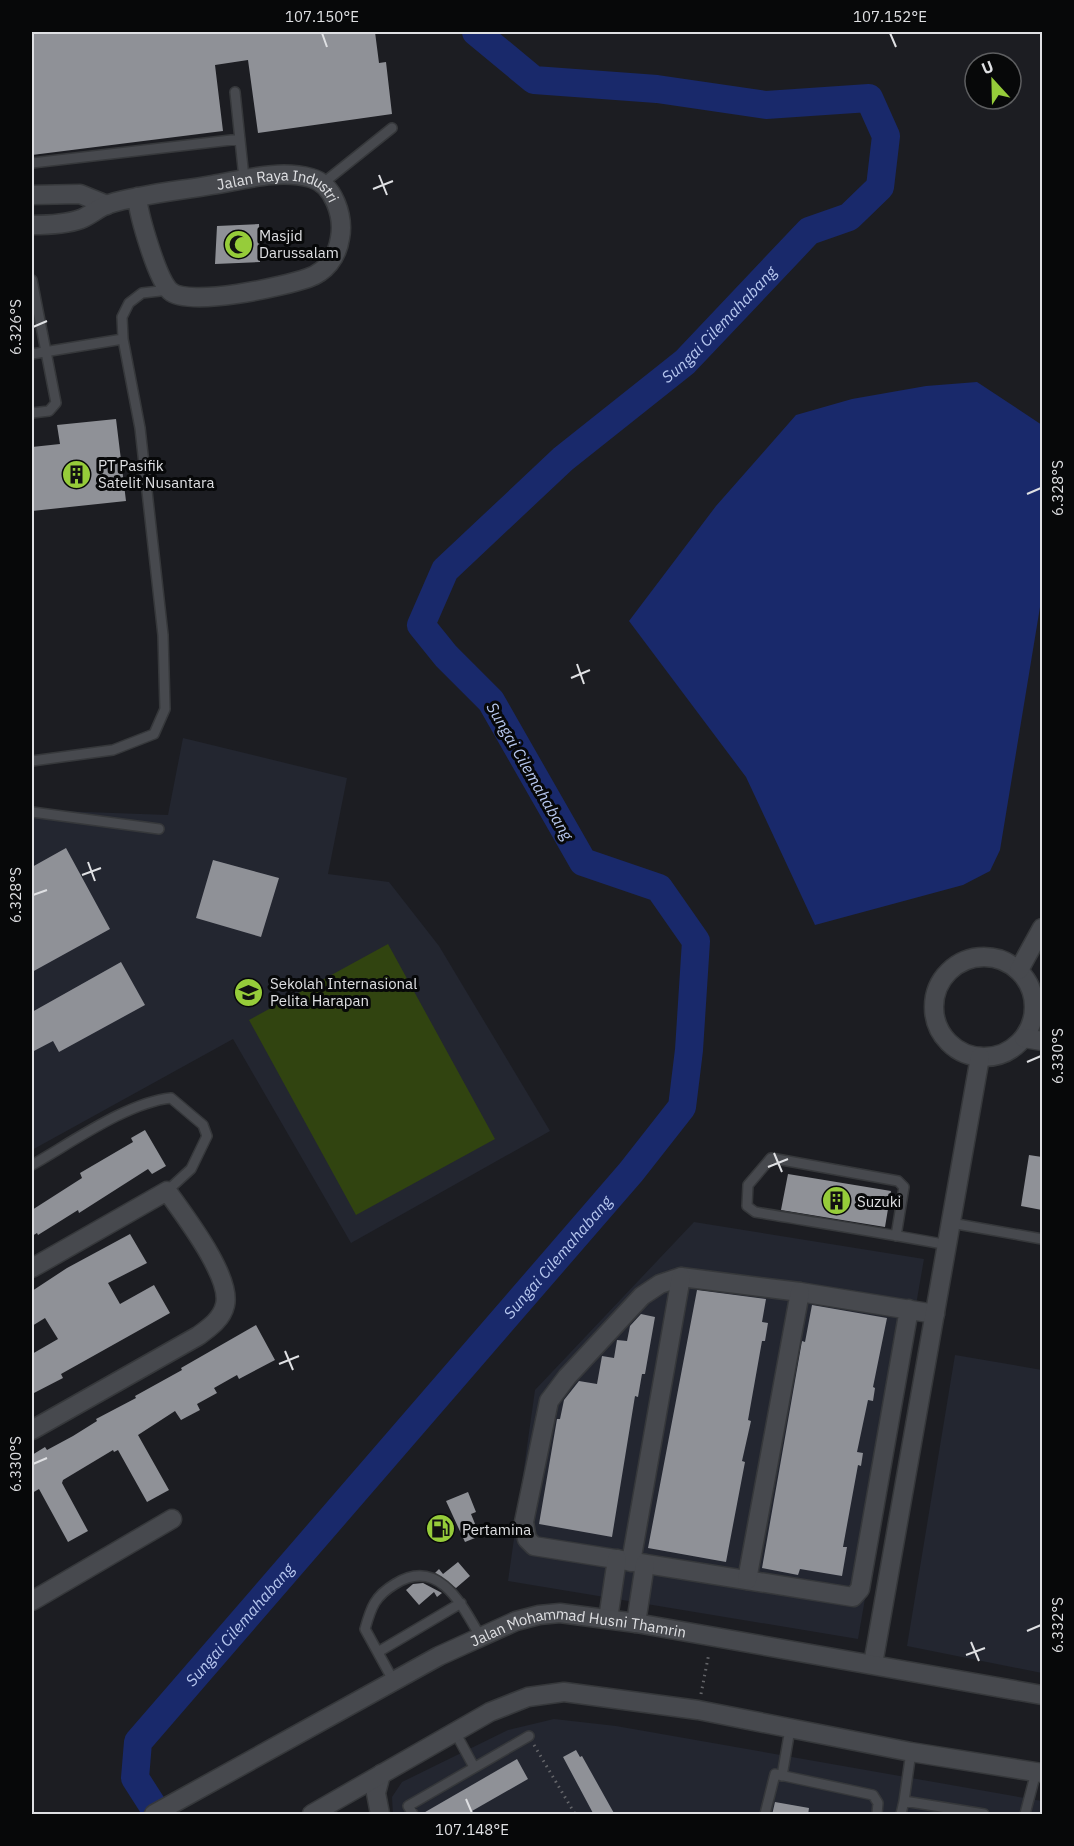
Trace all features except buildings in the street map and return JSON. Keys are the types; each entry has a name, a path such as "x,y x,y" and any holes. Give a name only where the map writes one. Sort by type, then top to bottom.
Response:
{"street":[{"name":"Jalan Raya Industri","path":"32,225 80,219 107,205 137,197 244,178 298,176 312,178 322,184 333,196 339,213 341,238 334,257 322,273 287,285 225,294 192,297 170,290"},
{"path":"32,195 80,194 107,205"},
{"path":"137,197 150,247 170,290"},
{"path":"1019,970 1042,928"},
{"path":"987,957 1004,961 1019,970 1034,996 1035,1011 1024,1038 1004,1053 980,1057 956,1048 939,1029 934,1012 936,995 942,979 962,963 987,957"},
{"path":"1024,1038 1042,1041"},
{"path":"873,1664 980,1057"},
{"path":"32,1268 167,1191 205,1245 221,1279 226,1297 222,1313 214,1324 198,1336 32,1430"},
{"path":"909,1309 858,1593 853,1598 534,1546 527,1539 524,1522 549,1401 567,1377 642,1296 660,1284 681,1277 800,1292 909,1309 935,1314"},
{"path":"608,1619 631,1562 681,1277"},
{"path":"747,1580 800,1292"},
{"path":"32,1601 172,1519"},
{"path":"631,1562 636,1623"},
{"name":"Jalan Mohammad Husni Thamrin","path":"153,1815 393,1680 480,1636 516,1621 539,1615 560,1613 636,1623 1042,1695"},
{"path":"312,1815 490,1712 528,1697 564,1692 698,1710 911,1752 1039,1772"},
{"path":"380,1815 376,1793 381,1774"}],"lane":[{"path":"235,92 244,178"},
{"path":"322,184 392,128"},
{"path":"32,163 240,139"},
{"path":"32,280 56,403 49,411 32,413"},
{"path":"32,761 113,750 154,734 165,709 163,635 140,428 123,339 122,317 129,303 142,293 170,290"},
{"path":"32,354 123,339"},
{"path":"32,812 159,829"},
{"path":"32,1166 134,1108 152,1100 171,1098 203,1125 207,1136 191,1169 167,1191"},
{"path":"896,1236 904,1187 898,1181 771,1158 748,1185 747,1206 755,1212 948,1245"},
{"path":"951,1223 1042,1239"},
{"path":"393,1680 365,1629 371,1605 380,1593 406,1577 423,1574 440,1583 461,1603 480,1636"},
{"path":"378,1652 461,1603"},
{"path":"782,1776 790,1729"},
{"path":"454,1732 474,1767"},
{"path":"414,1815 408,1806 529,1736"},
{"path":"901,1815 911,1752"},
{"path":"1025,1815 1039,1772"},
{"path":"765,1815 775,1774 873,1795 878,1803 877,1815"},
{"path":"904,1802 984,1815"}],"path":[{"path":"698,1710 712,1637"},
{"path":"529,1736 575,1815"}],"shaded area":[{"path":"977,382 1042,425 1042,595 1000,850 990,871 963,885 815,925 746,777 629,621 716,506 796,415 852,399 926,386"},
{"name":"Sekolah Internasional Pelita Harapan","path":"183,738 347,778 328,874 389,882 439,946 550,1131 351,1243 233,1039 32,1150 32,810 168,815"},
{"path":"694,1222 924,1259 858,1639 508,1581 535,1390"},
{"path":"955,1355 1042,1370 1042,1673 907,1646"},
{"path":"554,1719 616,1726 1042,1801 1042,1814 393,1814 392,1797 402,1782 508,1730"}],"green space":[{"path":"388,944 495,1139 356,1215 249,1020"}],"waterway":[{"name":"Sungai Cilemahabang","path":"158,1814 135,1778 138,1742 631,1172 682,1107 689,1050 696,941 659,888 583,862 491,701 446,656 421,625 445,570 563,459 685,362 809,231 849,217 880,187 886,136 869,98 766,105 657,89 534,80 476,32"}],"place":[{"name":"Masjid Darussalam","path":"238,244"},
{"name":"PT Pasifik Satelit Nusantara","path":"77,474"},
{"name":"Sekolah Internasional Pelita Harapan","path":"249,992"},
{"name":"Suzuki","path":"836,1201"},
{"name":"Pertamina","path":"441,1529"}]}
